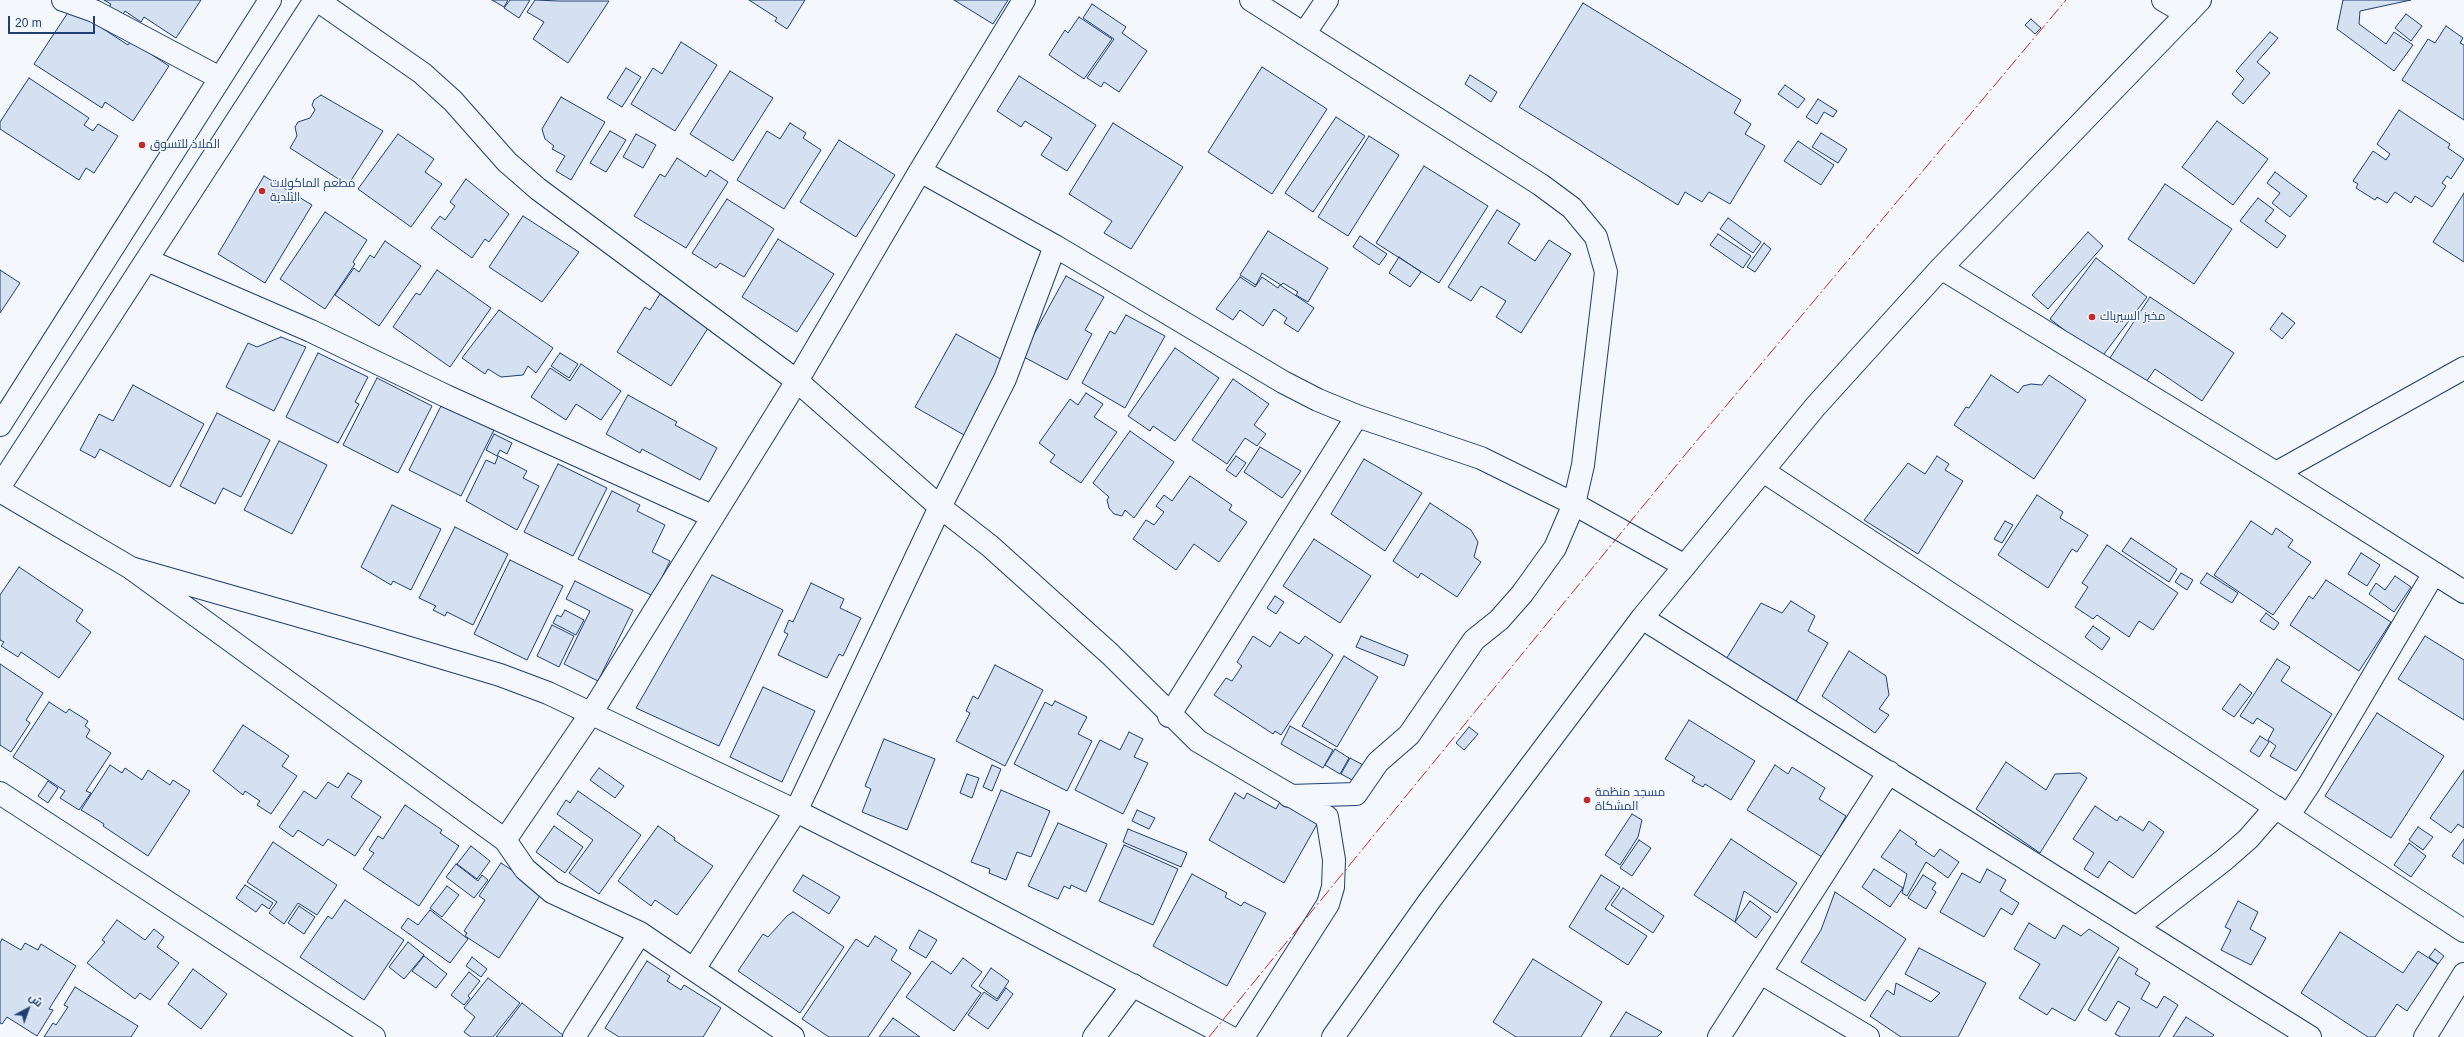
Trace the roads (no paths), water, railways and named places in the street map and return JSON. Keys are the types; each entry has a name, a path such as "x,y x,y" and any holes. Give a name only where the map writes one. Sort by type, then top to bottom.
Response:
{"street":[{"path":"63,0 94,11 220,78"},
{"path":"0,425 270,0"},
{"path":"0,486 316,0 422,73 453,101 507,162 538,190 797,381 940,507 990,546 1104,649 1170,716 1198,742 1327,817 1334,860 1333,887 1328,904 1243,1037"},
{"path":"505,840 590,715 797,381 920,171 1024,0"},
{"path":"1251,0 1541,185 1572,208 1596,237 1606,272 1583,465 1574,504 1555,548 1530,584 1498,620 1474,640 1409,735 1378,762 1356,794 1289,796"},
{"path":"1304,34 1327,0"},
{"path":"2163,0 2193,7"},
{"path":"1333,1037 1430,900 1642,618 1815,407 1941,268 2193,7"},
{"path":"920,171 1055,246 1283,382 1318,400 1357,416 1481,458 1574,504 1686,566"},
{"path":"694,969 796,811 940,507 1005,379 1055,246"},
{"path":"147,260 304,328 446,396 712,516"},
{"path":"1941,268 2276,473 2464,592"},
{"path":"2276,473 2464,368"},
{"path":"1170,716 1357,416"},
{"path":"1763,471 2464,931"},
{"path":"0,491 131,568 505,840 524,869 552,892 640,933 793,1037"},
{"path":"131,568 500,675 548,693 590,715 796,811 939,883 1230,1037"},
{"path":"2136,928 2224,860 2282,811 2310,783 2434,573"},
{"path":"1642,618 2310,1037"},
{"path":"1719,1037 1889,772"},
{"path":"0,793 374,1037"},
{"path":"574,1037 640,933"},
{"path":"1761,973 1868,1037"},
{"path":"2425,1037 2464,974"},
{"path":"1094,1037 1132,985"}],"place":[{"name":"الملاذ للتسوق","path":"142,145"},
{"name":"مطعم الماكولات البلدية","path":"262,191"},
{"name":"مخبز السيرباك","path":"2092,317"},
{"name":"مسجد منظمة المشكاة","path":"1587,800"}]}
